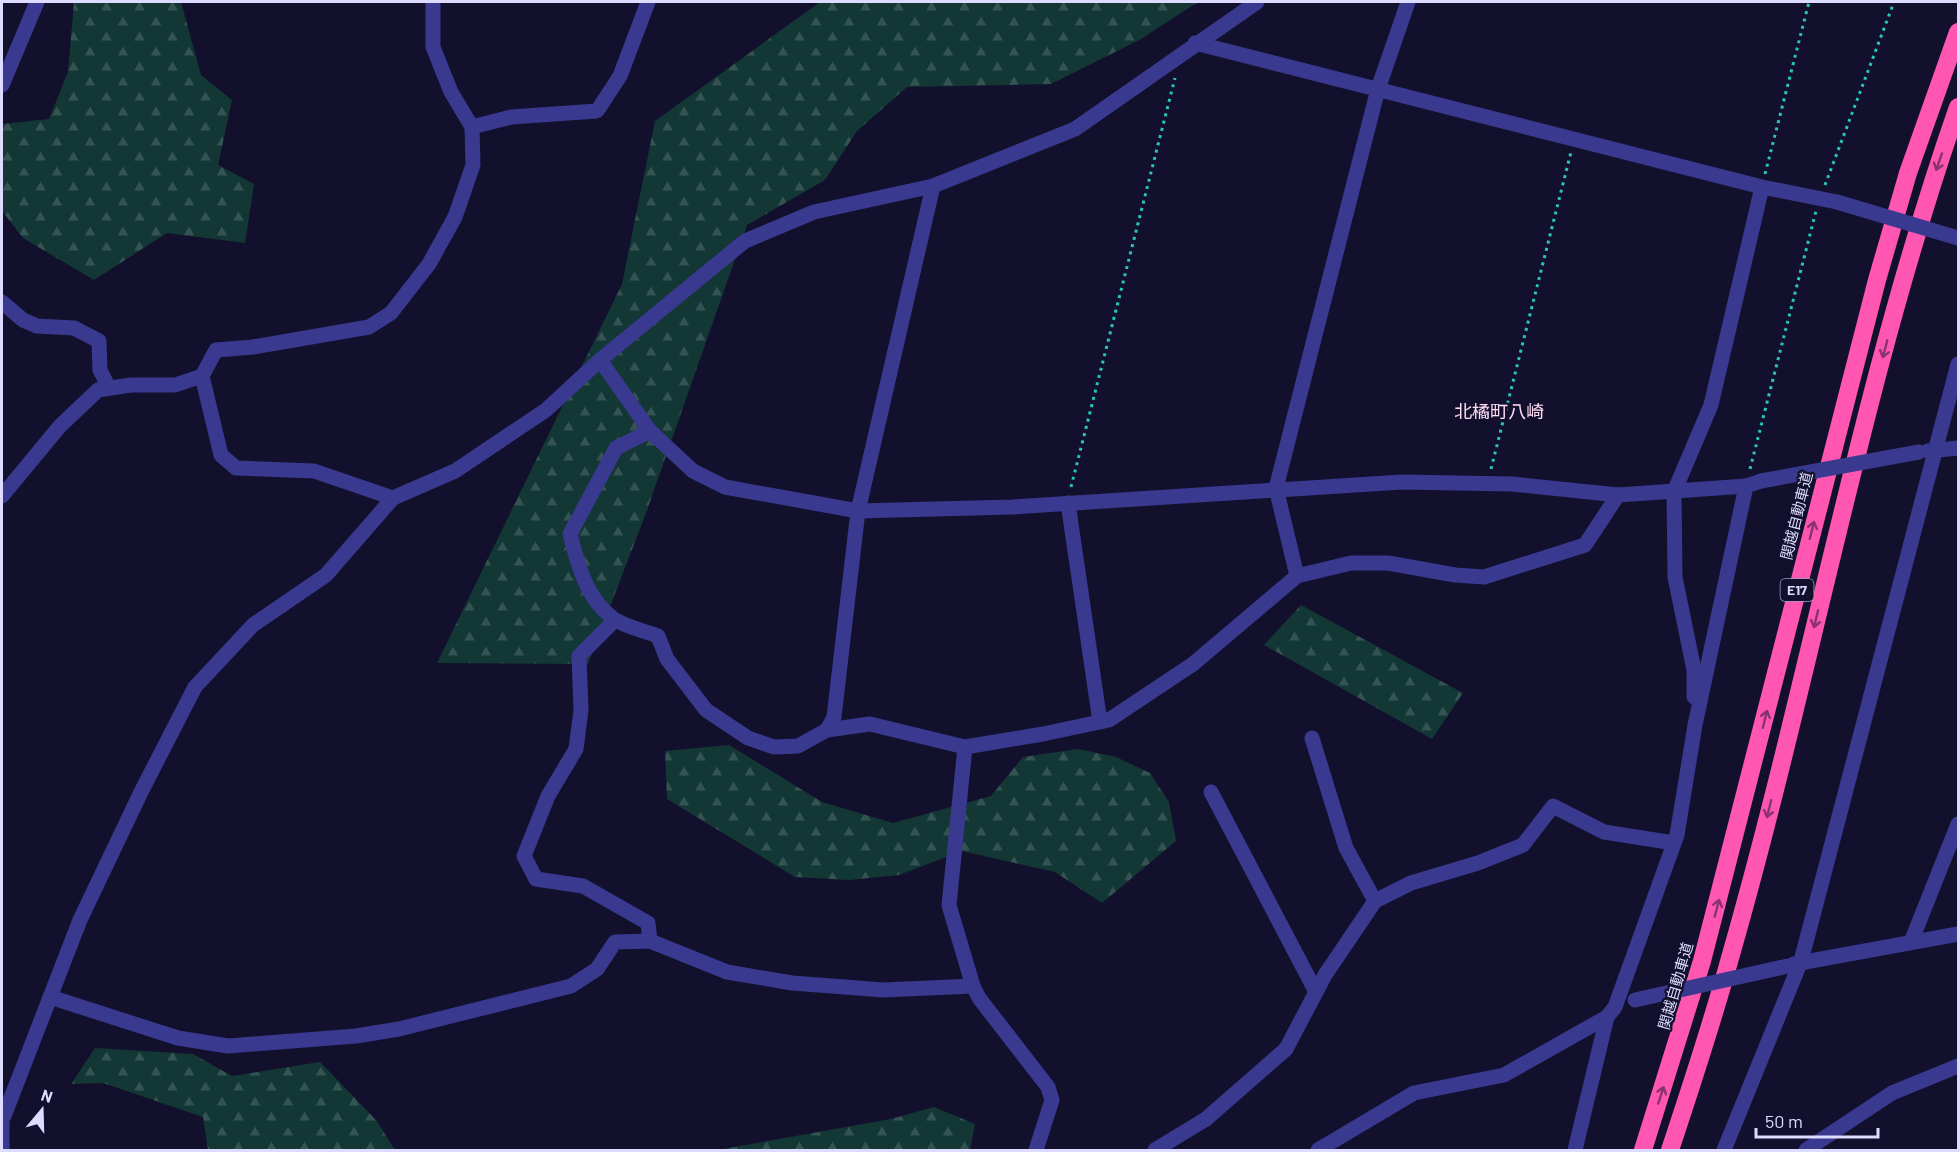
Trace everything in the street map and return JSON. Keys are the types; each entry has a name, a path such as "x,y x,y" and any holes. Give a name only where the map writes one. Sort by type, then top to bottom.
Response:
{"highway":[{"name":"関越自動車道","path":"1643,1150 1708,940 1877,280 1908,173 1959,32"},
{"name":"E17","path":"1670,1150 1730,957 1900,291 1932,182 1959,106"}],"street":[{"path":"2,85 37,2"},
{"path":"393,498 314,471 236,468 221,455 202,376 216,350 253,347 369,327 391,313 429,264 455,217 473,165 472,127 451,92 433,47 434,2"},
{"path":"472,127 511,117 597,111 620,76 648,2"},
{"path":"2,1150 3,1114 80,920 141,792 195,687 253,625 326,575 393,498 455,471 546,410 600,360 746,241 814,212 933,186 1075,129 1195,43 1257,2"},
{"path":"1297,576 1276,488 1378,89 1408,2"},
{"path":"1195,43 1762,187 1837,202 1959,238"},
{"path":"827,730 834,717 858,511 933,186"},
{"path":"1695,725 1694,670 1675,577 1674,492 1711,405 1762,187"},
{"path":"2,302 23,320 37,326 74,328 99,341 100,370 110,388"},
{"path":"600,360 651,431 693,471 725,487 858,511 1068,503 1276,488 1402,482 1487,484 1618,495 1674,492 1746,486 1919,452 1959,448"},
{"path":"1724,1150 1795,964 1959,364"},
{"path":"2,496 60,426 98,390 131,385 175,385 202,376"},
{"path":"651,431 616,448 570,534 578,566 592,596 615,620 658,636 668,658 706,710 748,738 774,747 798,746 827,730 870,724 965,747 1109,720 1193,664 1297,576 1351,563 1388,563 1455,575 1484,577 1586,545 1618,495"},
{"path":"1575,1150 1611,1012 1674,843 1695,725 1746,486"},
{"path":"1068,503 1100,722"},
{"path":"615,620 579,656 581,710 576,749 548,796 524,856 536,879 583,886 648,923 650,941"},
{"path":"1312,738 1346,848 1375,901"},
{"path":"965,747 949,905 973,986 988,1011 1048,1087 1052,1100 1036,1150"},
{"path":"1211,792 1316,992"},
{"path":"1155,1150 1206,1119 1286,1049 1316,992 1375,901 1411,884 1478,863 1523,845 1553,806 1604,832 1674,843"},
{"path":"1911,942 1959,824"},
{"path":"1318,1150 1414,1093 1504,1075 1635,1000 1795,964 1959,934"},
{"path":"50,997 178,1038 228,1046 346,1037 399,1029 571,986 597,969 615,942 650,941 727,972 792,983 884,990 973,986"},
{"path":"1806,1150 1892,1093 1959,1066"}],"path":[{"path":"1762,187 1809,2"},
{"path":"1746,486 1820,198 1894,2"},
{"path":"1068,503 1181,53"},
{"path":"1487,484 1575,139"}],"green space":[{"path":"74,2 181,2 201,75 232,100 218,165 254,184 245,243 167,233 94,280 23,238 2,211 2,124 49,119 68,72"},
{"path":"820,2 1198,2 1141,39 1051,84 907,87 857,131 825,180 747,225 646,513 588,664 437,663 622,284 655,121"},
{"path":"1301,605 1463,693 1432,739 1264,645"},
{"path":"729,745 822,802 893,823 991,796 1023,757 1078,749 1116,757 1150,773 1169,802 1176,841 1102,903 1055,872 962,851 899,875 849,880 795,877 667,799 665,751"},
{"path":"95,1048 193,1054 232,1076 320,1062 376,1120 395,1150 208,1150 203,1117 103,1083 71,1084"},
{"path":"934,1107 975,1124 970,1150 718,1150 891,1119"}],"district":[{"name":"北橘町八崎","path":"1499,412"}]}
